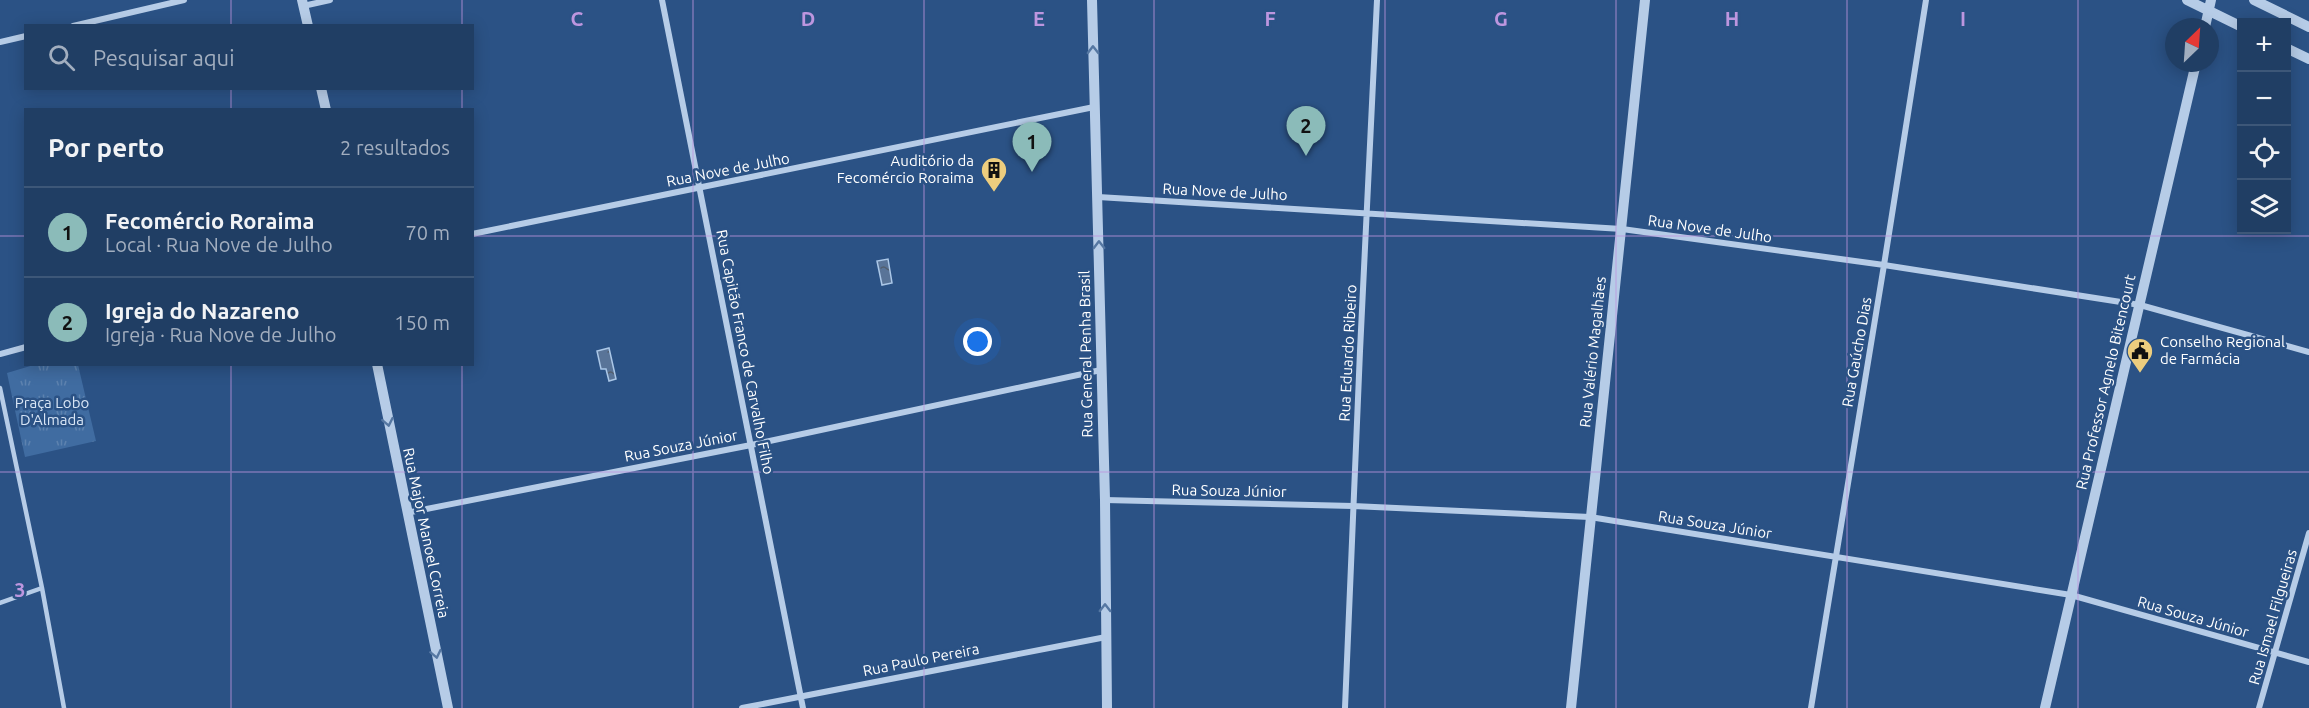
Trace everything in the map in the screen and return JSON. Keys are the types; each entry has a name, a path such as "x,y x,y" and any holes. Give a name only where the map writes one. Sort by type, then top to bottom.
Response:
{"street":[{"path":"82,24 184,0"},
{"path":"307,24 302,3 330,0"},
{"name":"Rua Capitão Franco de Carvalho Filho","path":"662,0 803,708"},
{"name":"Rua General Penha Brasil","path":"1092,0 1105,500 1107,708"},
{"name":"Rua Eduardo Ribeiro","path":"1346,708 1353,506 1377,0"},
{"name":"Rua Valério Magalhães","path":"1571,708 1645,0"},
{"name":"Rua Gaúcho Dias","path":"1811,708 1926,0"},
{"path":"2187,0 2210,6 2237,24"},
{"path":"2254,0 2309,27"},
{"path":"0,42 24,36"},
{"path":"2291,50 2309,59"},
{"name":"Rua Professor Agnelo Bitencourt","path":"2045,708 2194,72"},
{"path":"321,90 326,108"},
{"name":"Rua Nove de Julho","path":"474,234 1094,107"},
{"name":"Rua Nove de Julho","path":"1098,197 1622,229 1884,265 2140,305 2309,352"},
{"path":"0,354 24,348"},
{"name":"Rua Major Manoel Correia","path":"377,366 448,708"},
{"name":"Rua Souza Júnior","path":"406,513 751,445 1101,370"},
{"name":"Rua Souza Júnior","path":"1105,500 1353,506 1590,517 2071,595 2309,662"},
{"name":"Rua Ismael Filgueiras","path":"2259,708 2309,533"},
{"name":"Rua Paulo Pereira","path":"742,708 1106,637"}],"lane":[{"path":"0,388 42,588 64,708"},
{"path":"0,603 42,588"}],"green space":[{"name":"Praça Lobo D'Almada","path":"30,366 78,366 96,441 25,457 7,373"}],"water":[{"path":"888,259 892,283 882,285 877,261"},
{"path":"609,348 616,379 609,381 606,369 601,369 597,351"}],"place":[{"name":"Igreja do Nazareno","path":"1306,156"},
{"name":"Fecomércio Roraima","path":"1032,172"},
{"name":"Auditório da Fecomércio Roraima","path":"994,193"},
{"name":"Conselho Regional de Farmácia","path":"2140,374"}]}
